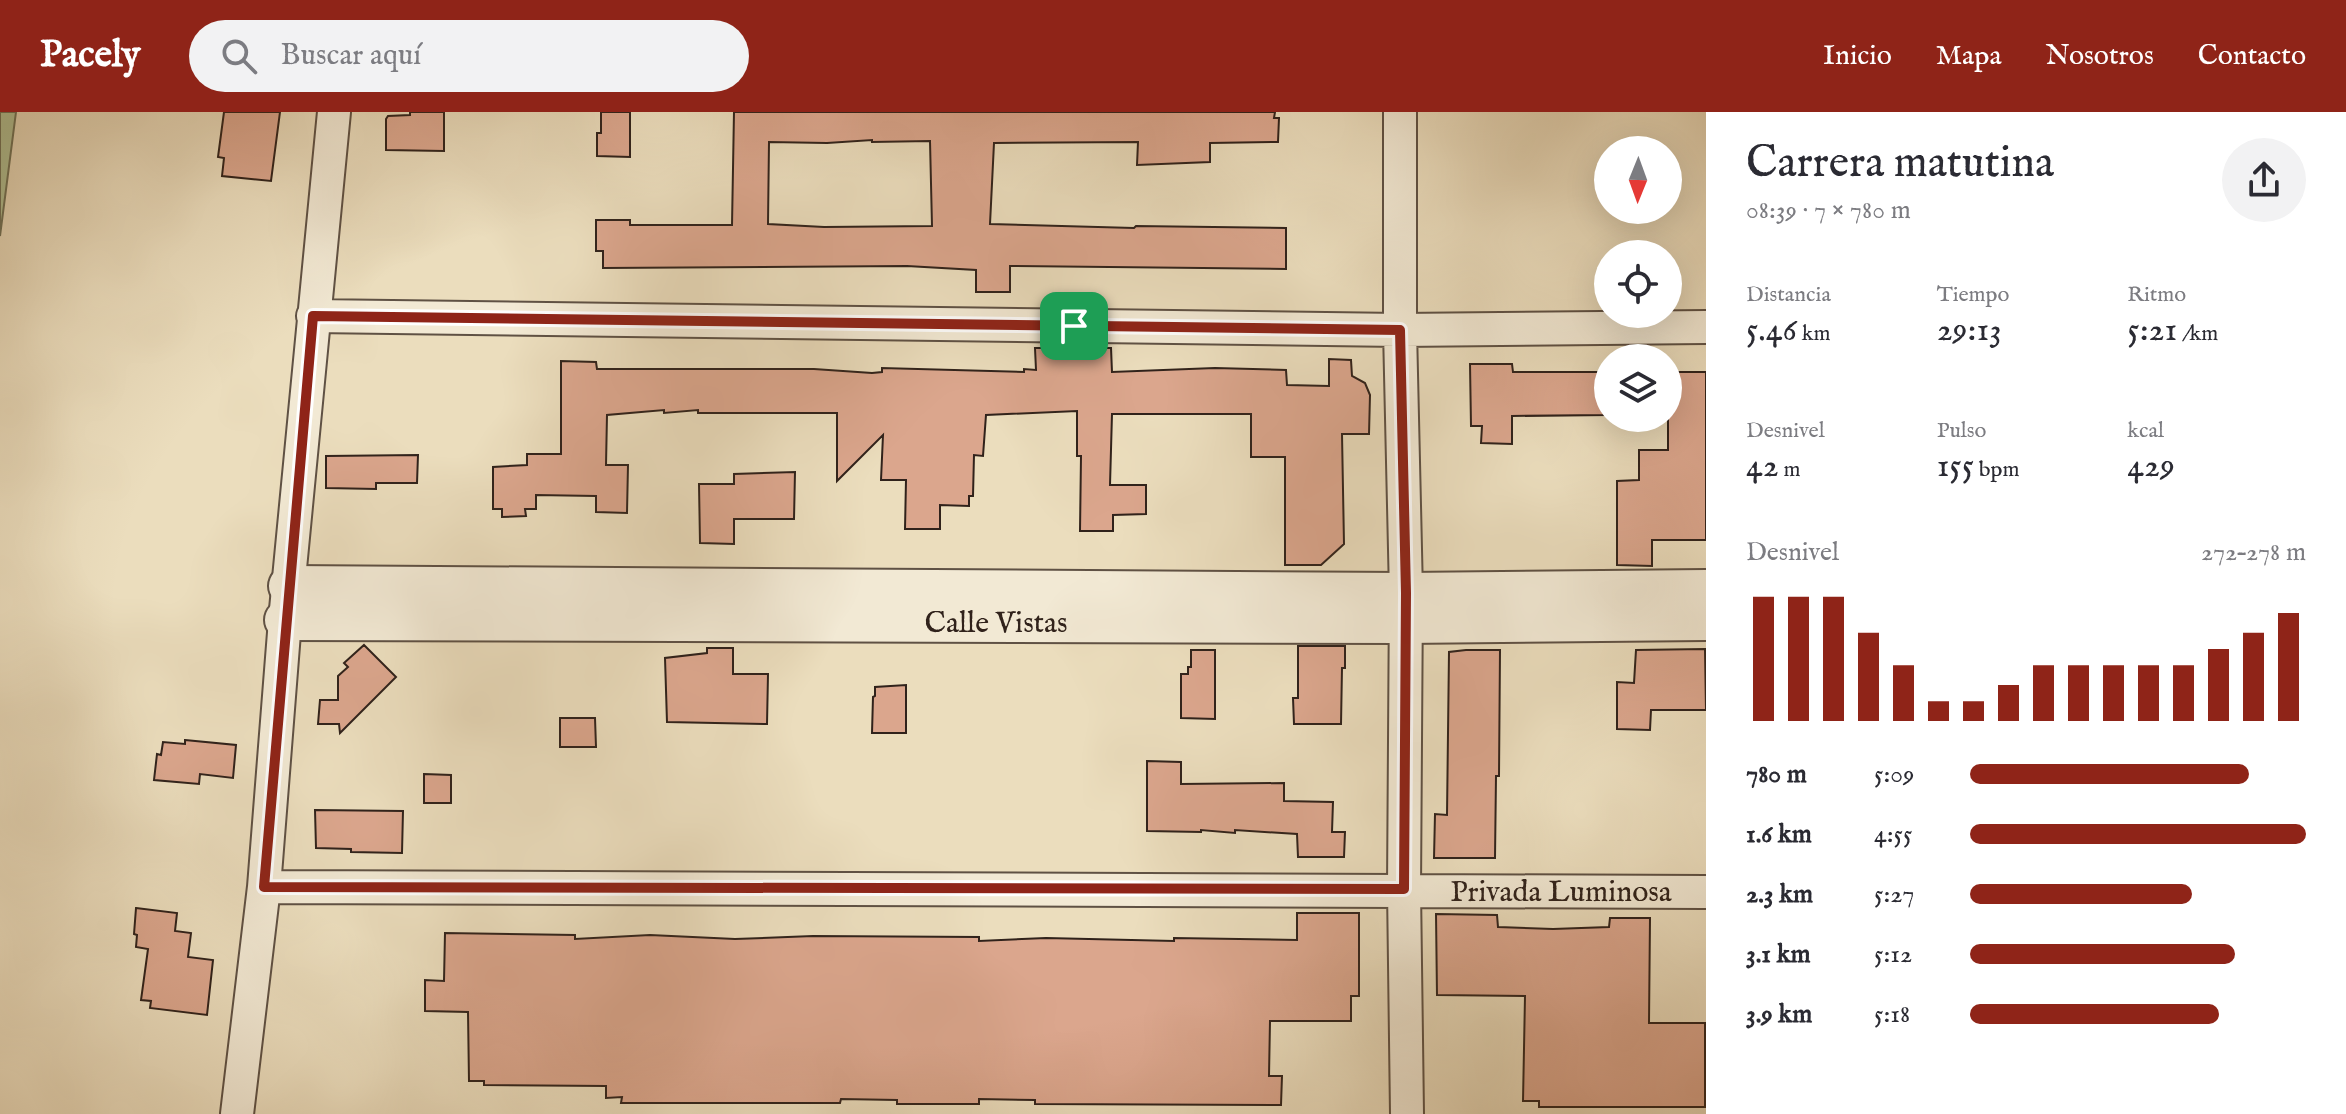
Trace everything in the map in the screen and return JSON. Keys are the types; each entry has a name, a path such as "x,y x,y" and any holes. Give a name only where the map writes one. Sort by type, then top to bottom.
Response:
{"street":[{"path":"237,1114 264,887 287,603 334,112"},
{"path":"1400,112 1407,1114"},
{"path":"313,316 1400,330 1706,327"},
{"name":"Calle Vistas","path":"1405,608 1706,590"},
{"name":"Calle Vistas","path":"287,603 1405,608 1706,620"},
{"name":"Privada Luminosa","path":"264,887 1706,892"}],"green space":[{"path":"0,112 16,112 0,236"}],"building":[{"path":"224,112 280,112 271,181 222,176 224,158 218,157"},
{"path":"410,112 444,112 444,151 386,150 386,119 388,116 410,115"},
{"path":"601,112 630,112 630,157 597,156"},
{"path":"734,112 1275,112 1274,118 1279,118 1278,142 1210,143 1210,162 1137,165 1138,142 994,143 990,224 1286,228 1286,269 1010,266 1010,292 976,292 976,270 907,266 603,268 603,251 596,251 596,220 630,220 630,225 732,225","holes":["930,141 932,226 768,224 769,142"]},
{"path":"1035,348 1111,348 1112,372 1215,368 1286,370 1287,385 1329,386 1329,359 1351,360 1352,376 1365,383 1370,395 1369,434 1342,434 1344,544 1321,565 1285,565 1285,457 1251,457 1251,414 1112,414 1110,485 1146,485 1146,514 1113,515 1113,531 1080,531 1081,456 1077,456 1077,411 986,415 983,456 974,455 973,496 969,496 969,506 940,505 940,529 905,529 906,480 881,480 883,435 837,481 837,413 698,413 698,410 664,413 664,410 607,415 606,465 628,465 627,513 596,512 596,496 536,495 536,509 525,509 526,516 502,517 502,509 493,509 493,467 527,465 527,454 561,454 561,361 596,362 597,369 814,369 872,373 882,372 882,368 1024,372 1024,369 1036,370"},
{"path":"1470,364 1512,364 1513,372 1594,372 1594,415 1512,416 1512,444 1481,443 1482,426 1471,426"},
{"path":"1682,372 1706,372 1706,540 1652,540 1652,566 1617,565 1617,481 1639,480 1639,450 1668,450 1668,432 1682,432"},
{"path":"418,455 417,483 376,483 376,489 326,488 326,456"},
{"path":"795,472 794,519 734,519 734,544 700,543 699,484 734,484 734,474"},
{"path":"364,645 396,677 340,733 339,724 318,724 320,700 338,700 338,676 348,667 344,663"},
{"path":"1298,646 1345,646 1341,724 1294,724 1293,698 1298,698"},
{"path":"707,648 733,648 733,674 768,674 767,724 667,722 665,658 707,653"},
{"path":"1705,649 1706,710 1651,710 1650,730 1617,729 1617,682 1634,683 1636,650"},
{"path":"1191,650 1215,650 1215,719 1181,718 1181,674 1188,674 1188,667 1191,667"},
{"path":"1500,650 1495,858 1434,858 1435,814 1447,815 1449,652"},
{"path":"906,685 906,733 872,733 875,687"},
{"path":"560,718 595,718 596,747 560,747"},
{"path":"185,740 236,745 233,778 200,774 199,784 154,780 157,754 161,755 163,742 185,744"},
{"path":"1147,761 1181,762 1181,784 1284,783 1284,801 1333,802 1332,832 1345,832 1344,857 1298,857 1297,834 1235,830 1235,833 1147,831"},
{"path":"424,774 451,775 451,803 424,803"},
{"path":"315,810 403,811 402,853 316,848"},
{"path":"136,908 177,913 175,931 191,933 188,957 213,960 207,1015 150,1008 151,1001 141,1000 148,949 136,947"},
{"path":"1297,913 1359,913 1359,996 1351,996 1351,1021 1270,1021 1269,1076 1282,1076 1281,1105 1035,1104 1035,1100 979,1099 979,1104 897,1104 897,1100 841,1099 840,1103 621,1103 622,1097 606,1098 606,1086 484,1085 484,1081 469,1081 468,1012 425,1011 425,980 444,981 445,933 575,935 575,939 650,935 735,939 979,937 979,941 1046,938 1297,940"},
{"path":"1436,914 1497,915 1498,927 1553,929 1609,927 1610,918 1650,918 1649,1023 1705,1023 1705,1107 1539,1107 1539,1101 1523,1101 1525,996 1437,995"}],"route":[{"path":"313,316 1074,326 1400,330 1406,593 1404,889 264,887 313,316"}]}
